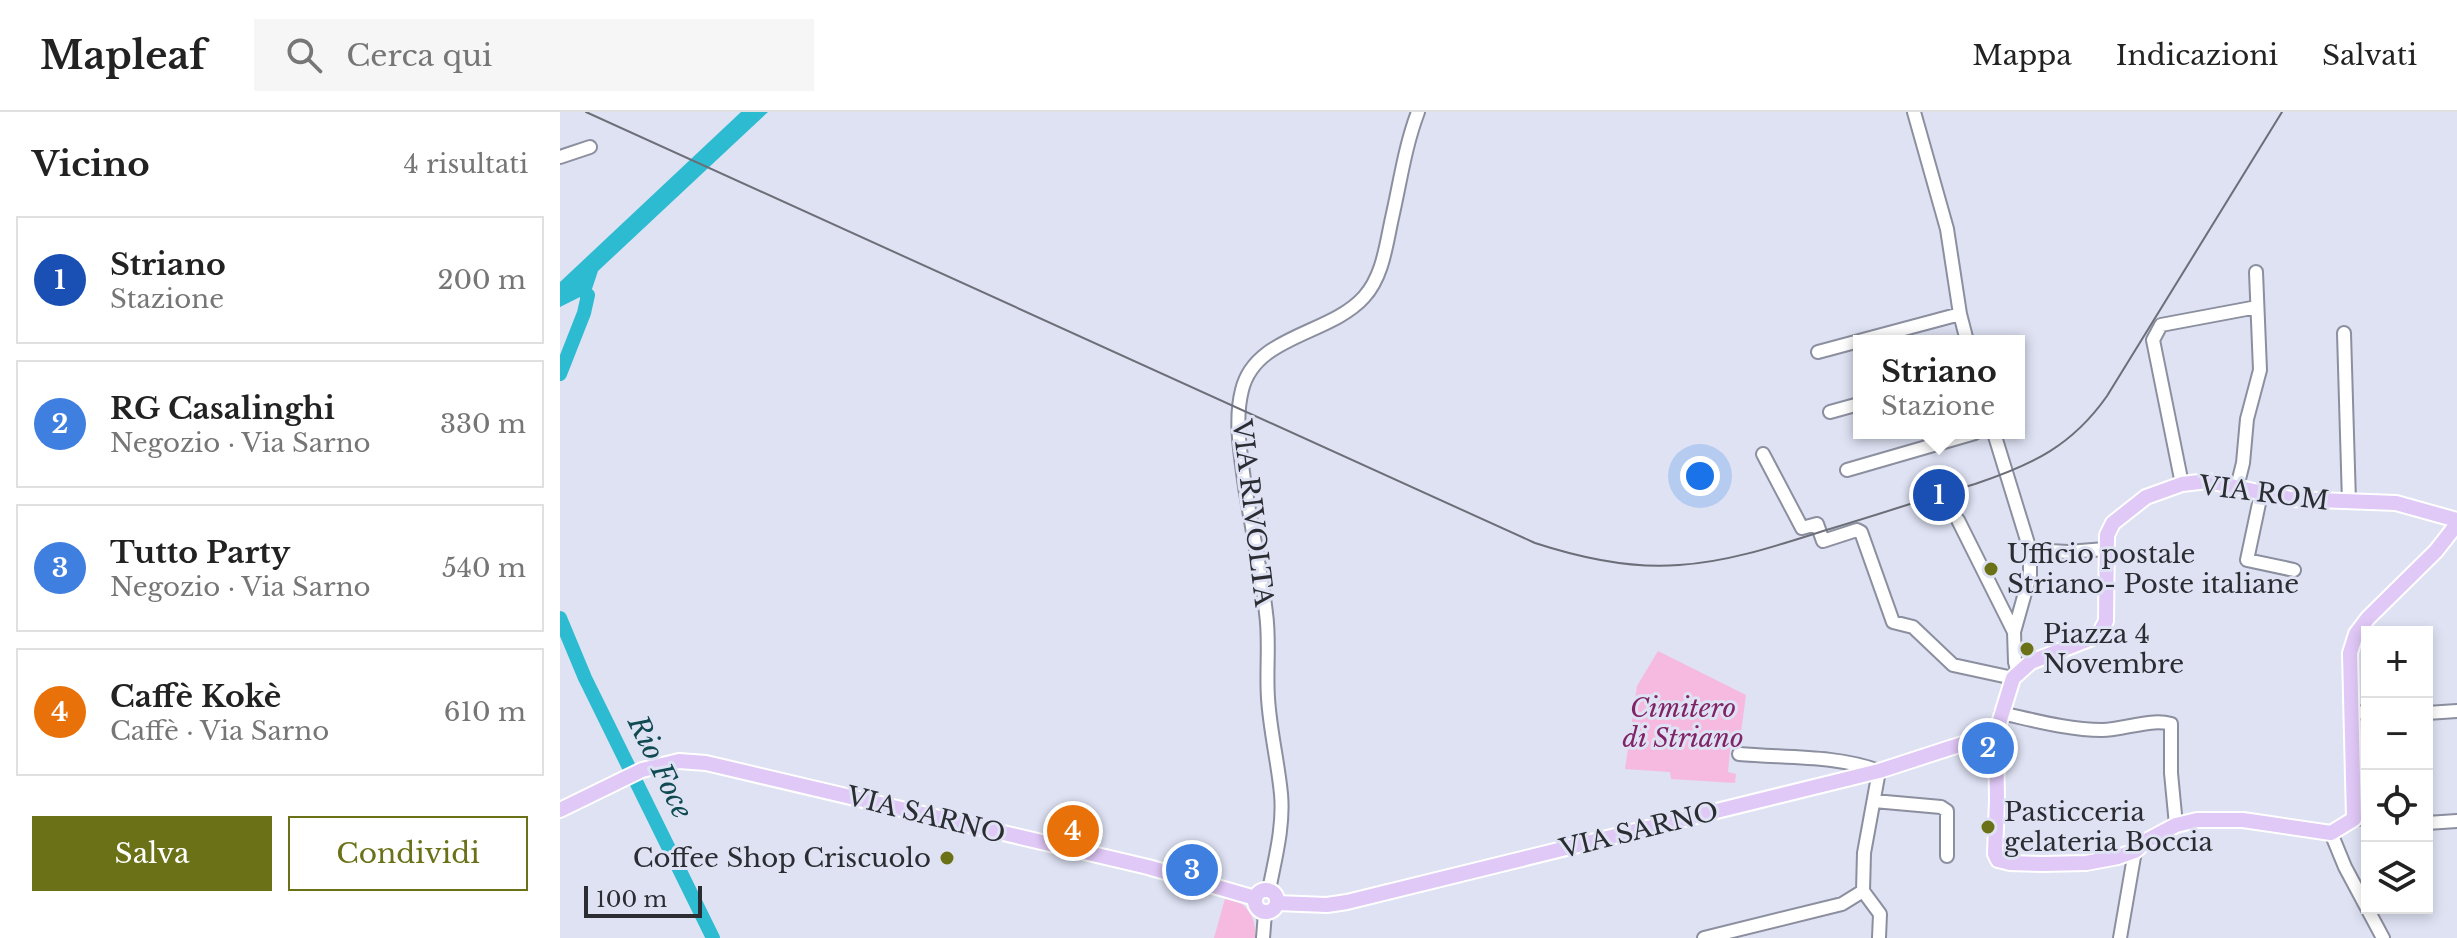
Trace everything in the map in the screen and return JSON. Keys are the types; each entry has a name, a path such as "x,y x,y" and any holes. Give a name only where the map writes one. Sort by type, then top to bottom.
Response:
{"main road":[{"name":"VIA ROM","path":"2105,549 2113,523 2146,497 2182,484 2208,481 2291,499 2396,503 2456,527"},
{"path":"2105,549 2106,621 2100,632 2031,662 2016,676 2001,713 1996,733 1995,854 1998,860 2021,864 2086,863 2118,857 2135,851 2146,841 2176,825 2197,820 2243,820 2331,833 2361,819 2359,713 2350,653 2356,634 2456,527"},
{"name":"VIA SARNO","path":"1273,897 1327,905 1347,902 1879,771 1996,733"},
{"name":"VIA SARNO","path":"560,810 642,770 679,761 706,763 1148,867 1255,898"},
{"path":"1262,891 1273,897 1274,909 1265,913 1256,908 1255,898 1262,891"}],"street":[{"name":"VIA RIVOLTA","path":"1273,897 1282,823 1281,794 1270,732 1267,616 1242,462 1239,428 1242,389 1251,370 1262,358 1282,343 1331,322 1350,310 1376,281 1384,258 1410,132 1418,112"},
{"path":"1914,112 1947,229 1965,335"},
{"path":"560,157 590,147"},
{"path":"2237,487 2243,463 2247,419 2260,370 2256,272"},
{"path":"2182,484 2153,340 2161,325 2257,307"},
{"path":"1882,335 1960,314"},
{"path":"2344,333 2349,502"},
{"path":"1818,352 1853,343"},
{"path":"1830,412 1853,406"},
{"path":"1847,470 1954,439"},
{"path":"1763,454 1802,528 1817,524 1823,541 1857,530 1861,532 1893,622 1913,627 1953,665 2016,676 2014,632 2030,575 2030,550 1996,439"},
{"path":"2261,494 2247,560 2294,570"},
{"path":"1958,520 2014,632"},
{"path":"2030,550 2068,552 2105,549"},
{"path":"2433,713 2457,711"},
{"path":"2001,713 2097,730 2153,723 2171,724 2171,773 2176,825"},
{"path":"1739,754 1842,762 1879,771 1864,853 1863,891 1880,914 1879,938"},
{"path":"1874,801 1941,807 1947,811 1947,856"},
{"path":"2433,823 2457,821"},
{"path":"2331,833 2345,867 2383,938"},
{"path":"2120,938 2135,851"},
{"path":"1704,938 1842,904 1863,891"},
{"path":"1263,938 1265,913"}],"green space":[{"name":"Cimitero di Striano","path":"1658,651 1746,695 1740,740 1731,740 1728,772 1736,774 1735,783 1671,779 1670,772 1625,769 1637,686"},
{"path":"1226,895 1249,911 1255,938 1214,938"}],"water":[{"path":"741,112 768,112 598,271 584,313 580,297 560,307 560,282"}],"waterway":[{"name":"Rio Foce","path":"560,374 588,295"},
{"name":"Rio Foce","path":"560,618 585,678 713,938"}],"railway":[{"path":"586,112 1535,543 1606,561 1661,566 1716,561 1788,542 1996,477 2033,461 2065,441 2107,396 2282,112"}],"place":[{"name":"Striano","path":"1939,495"},
{"name":"Ufficio postale Striano- Poste italiane","path":"1991,569"},
{"name":"Piazza 4 Novembre","path":"2027,649"},
{"name":"RG Casalinghi","path":"1988,748"},
{"name":"Pasticceria gelateria Boccia","path":"1988,827"},
{"name":"Caffè Kokè","path":"1073,831"},
{"name":"Coffee Shop Criscuolo","path":"947,858"},
{"name":"Tutto Party","path":"1192,870"}]}
